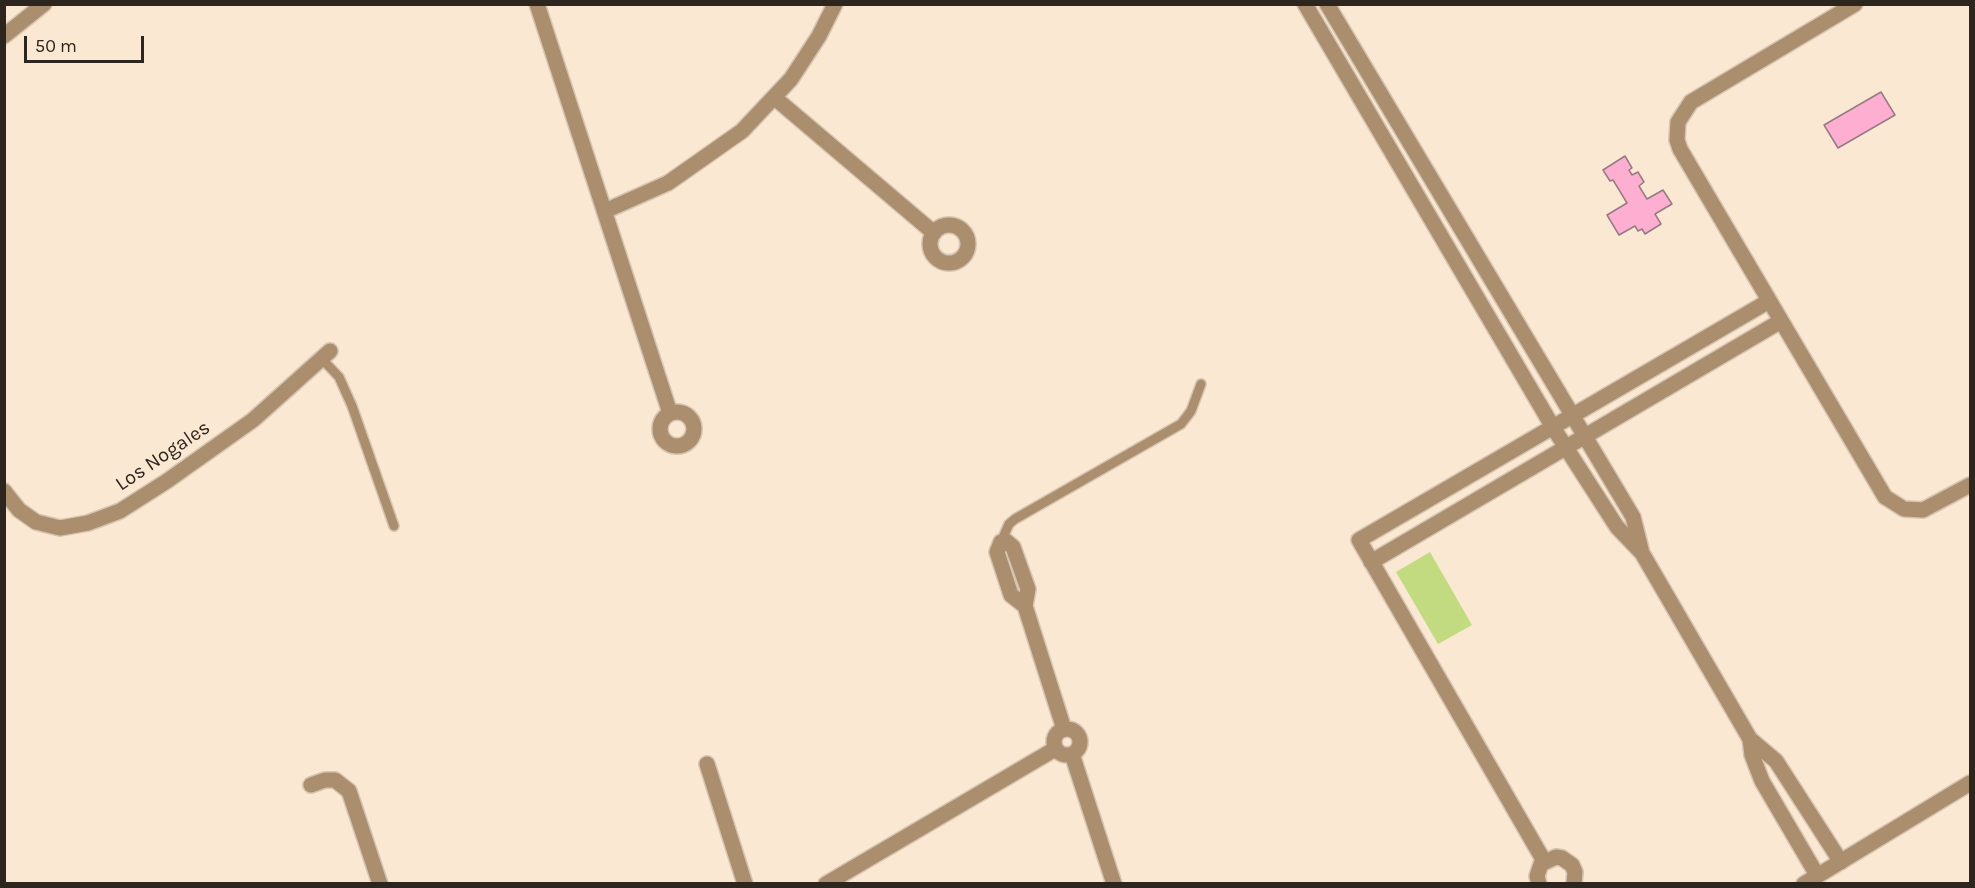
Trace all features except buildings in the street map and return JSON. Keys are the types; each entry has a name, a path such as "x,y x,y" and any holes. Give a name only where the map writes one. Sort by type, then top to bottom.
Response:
{"street":[{"path":"4,36 44,4"},
{"path":"537,4 670,413"},
{"path":"604,211 649,193 724,146 775,98 806,58 835,4"},
{"path":"1305,4 1554,429 1617,527 1642,553 1750,739 1776,761 1841,862"},
{"path":"1327,4 1633,517 1642,553"},
{"path":"1855,4 1697,97 1685,107 1678,122 1676,131 1680,149 1880,491 1890,502 1904,509 1923,510 1971,485"},
{"path":"775,98 934,233"},
{"path":"1544,861 1359,540 1573,418 1769,302"},
{"path":"1371,562 1781,321"},
{"name":"Los Nogales","path":"4,491 19,510 36,522 60,528 88,523 120,511 253,420 326,355"},
{"path":"1001,542 1010,543 1016,552 1029,594 1025,606 1064,729"},
{"path":"1064,729 1074,731 1079,738 1079,747 1072,754 1062,754 1056,749 1054,737 1064,729"},
{"path":"1750,739 1752,755 1762,781 1810,879 1971,783"},
{"path":"826,884 1056,749"},
{"path":"1072,754 1114,884"},
{"path":"707,764 745,884"},
{"path":"311,785 335,780 349,791 380,884"},
{"path":"1539,884 1538,869 1544,861 1556,857 1568,861 1575,872 1574,884"}],"lane":[{"path":"326,355 352,406 394,526"},
{"path":"1001,542 1009,524 1016,519 1181,424 1191,411 1201,384"}],"green space":[{"path":"1430,552 1472,625 1438,644 1396,572"}]}
